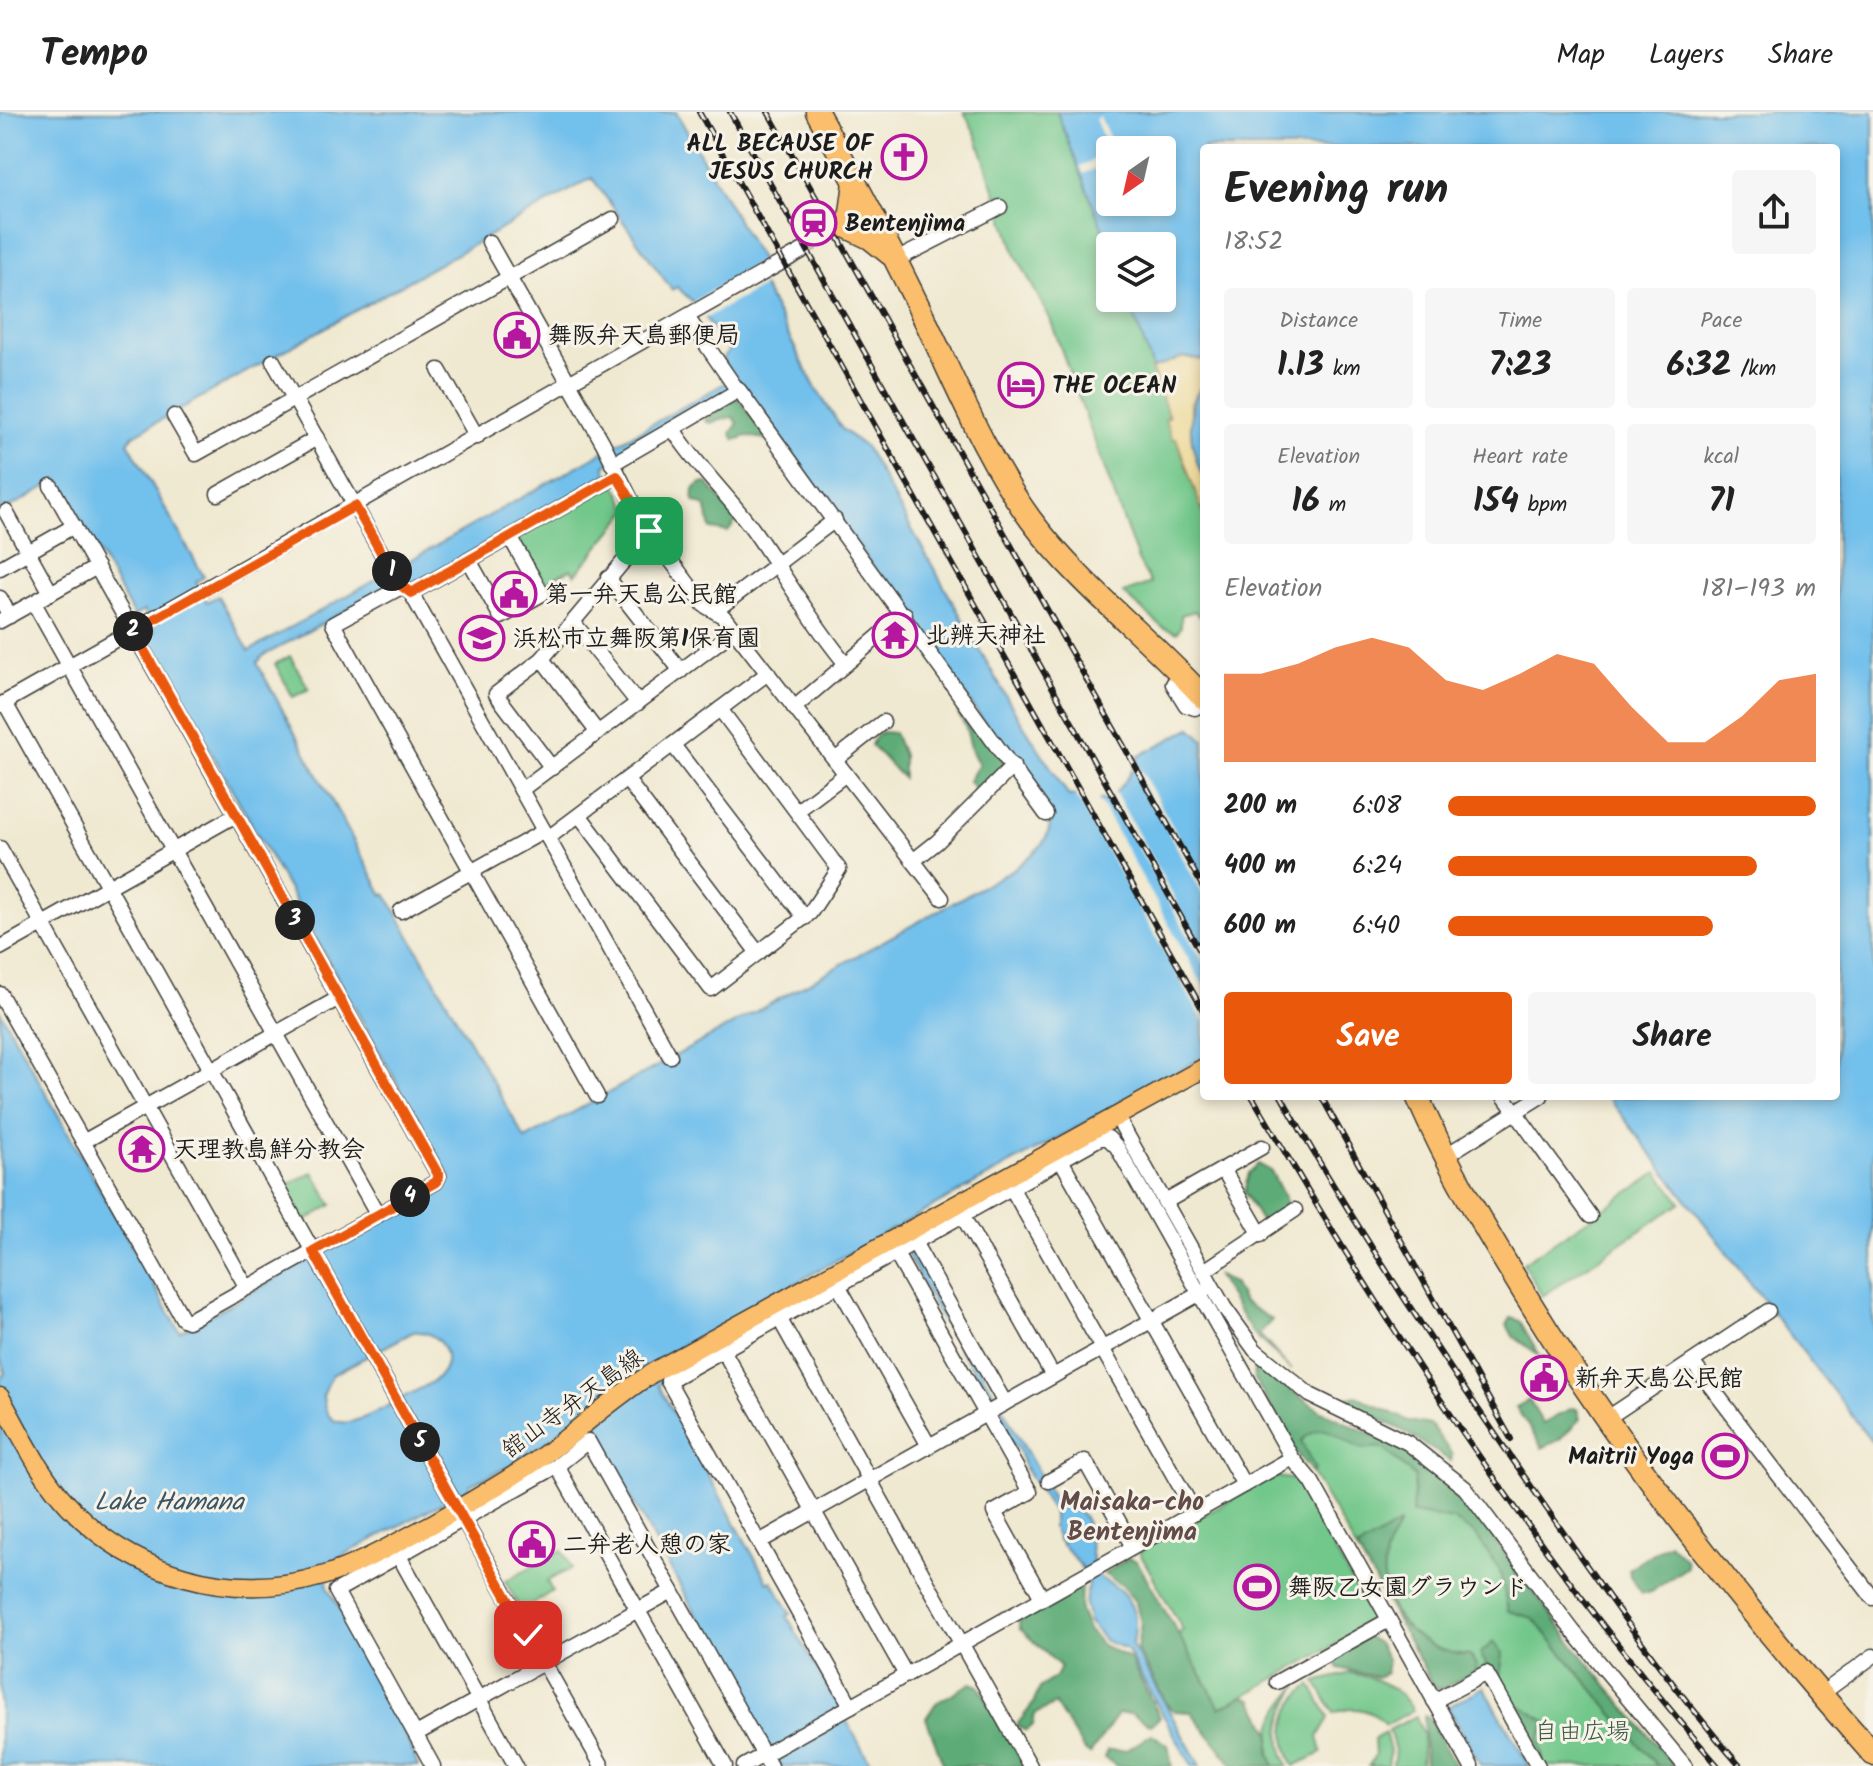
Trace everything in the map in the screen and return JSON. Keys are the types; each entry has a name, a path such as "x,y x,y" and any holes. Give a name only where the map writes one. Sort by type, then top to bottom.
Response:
{"highway":[{"path":"817,112 896,260 986,446 1022,507 1055,550 1200,695"},
{"path":"855,182 851,213 842,228 870,238 896,260"},
{"path":"1420,1100 1445,1156 1485,1230 1606,1419 1707,1558 1873,1754"}],"main road":[{"name":"舘山寺弁天島線","path":"0,1397 41,1470 65,1502 94,1531 128,1554 174,1574 224,1585 264,1586 329,1574 368,1558 458,1510 538,1459 657,1370 902,1243 1200,1070"}],"street":[{"path":"896,260 1000,207"},
{"path":"174,416 196,454 613,219"},
{"path":"489,242 649,531 704,605 735,630 942,898"},
{"path":"602,1766 2,703 570,385 802,251"},
{"path":"691,315 735,387 905,614 1046,814"},
{"path":"273,361 521,790 670,1056"},
{"path":"439,370 477,437"},
{"path":"597,1096 333,624 401,583 469,560 510,537 612,463 673,429 735,387"},
{"path":"673,429 721,495 755,534 774,566 846,664"},
{"path":"218,494 317,438"},
{"path":"0,994 183,1319 188,1321 314,1253 436,1182 439,1176 51,486"},
{"path":"6,512 51,593"},
{"path":"715,611 835,520"},
{"path":"0,568 74,526"},
{"path":"552,768 496,694 542,659 649,531"},
{"path":"469,560 501,617 545,600 510,537"},
{"path":"0,598 5,619 97,567"},
{"path":"608,578 681,671"},
{"path":"34,603 378,1215"},
{"path":"794,708 905,614"},
{"path":"573,622 638,703"},
{"path":"521,790 735,630"},
{"path":"542,659 598,733"},
{"path":"401,911 580,816 768,673"},
{"path":"580,816 711,989 805,918 839,869 720,709"},
{"path":"835,760 883,722"},
{"path":"673,745 805,918"},
{"path":"913,861 937,842 1013,766"},
{"path":"797,811 846,774"},
{"path":"627,780 758,953"},
{"path":"0,948 236,815"},
{"path":"0,848 247,1288"},
{"path":"83,1142 339,998"},
{"path":"1507,1100 1590,1216"},
{"path":"1445,1156 1535,1100"},
{"path":"1117,1117 1204,1271 1206,1290 1244,1336 1288,1380 1325,1404 1408,1443 1465,1488 1579,1639 1685,1766"},
{"path":"850,1707 668,1381 838,1285 902,1243 962,1215 1100,1138 1112,1140 1206,1290 1292,1458 1312,1482 1471,1766"},
{"path":"1165,1202 1262,1147"},
{"path":"1061,1160 1244,1485"},
{"path":"1223,1169 1261,1235"},
{"path":"1011,1187 1195,1513"},
{"path":"1204,1271 1295,1210"},
{"path":"962,1215 1053,1376"},
{"path":"902,1243 1004,1404"},
{"path":"902,1243 1030,1492 994,1512 1042,1598"},
{"path":"838,1285 929,1446"},
{"path":"759,1542 1206,1290"},
{"path":"1606,1419 1768,1311"},
{"path":"779,1318 1030,1766"},
{"path":"723,1350 906,1675"},
{"path":"1692,1362 1873,1598"},
{"path":"433,1766 336,1591 399,1556 458,1510 557,1466 588,1441 767,1758"},
{"path":"744,1766 767,1758 906,1675 1292,1458"},
{"path":"1049,1481 1085,1461 1133,1547"},
{"path":"557,1466 725,1766"},
{"path":"399,1556 516,1766"},
{"path":"416,1734 672,1591"},
{"path":"1277,1682 1389,1620"},
{"path":"1820,1695 1873,1656"},
{"path":"1434,1701 1486,1673 1538,1766"}],"green space":[{"path":"964,112 1057,112 1104,232 1096,232 1096,312 1133,312 1153,368 1183,357 1200,359 1200,388 1193,398 1200,450 1200,617 1195,611 1181,615 1177,633 1162,627 1123,593 1151,583 1138,560 1050,319 1016,255 976,135"},
{"path":"737,397 766,436 764,439 747,436 735,440 731,433 738,423 733,417 710,423 705,420"},
{"path":"701,483 707,483 738,519 728,532 711,529 705,506 693,501 694,489"},
{"path":"611,485 617,487 629,510 575,575 571,569 541,585 517,538"},
{"path":"290,656 309,689 293,697 275,664"},
{"path":"960,706 1006,763 977,792 969,781 979,764 958,714"},
{"path":"882,732 894,733 903,755 903,778 871,745"},
{"path":"1258,1164 1271,1171 1286,1201 1269,1221 1261,1221 1244,1192 1249,1173"},
{"path":"313,1172 332,1205 304,1222 284,1187"},
{"path":"1658,1172 1681,1203 1542,1296 1523,1263"},
{"path":"1217,1276 1233,1283 1243,1302 1272,1320 1259,1334 1291,1370 1251,1331"},
{"path":"1511,1318 1520,1321 1540,1356 1513,1336 1507,1325"},
{"name":"自由広場","path":"1259,1368 1321,1411 1404,1450 1459,1493 1579,1652 1674,1766 1543,1766 1487,1666 1439,1690 1253,1373"},
{"path":"1259,1368 1321,1411 1404,1450 1459,1493 1579,1652 1674,1766 1657,1766 1533,1618 1508,1611 1500,1571 1476,1535 1453,1520 1412,1513 1415,1477 1383,1448 1358,1447 1330,1431 1317,1431 1301,1441 1315,1469 1313,1473 1297,1454 1254,1378 1254,1369"},
{"path":"1321,1390 1343,1399 1357,1396 1408,1421 1431,1425 1452,1455 1451,1461 1400,1429"},
{"path":"1529,1400 1543,1424 1572,1408 1577,1409 1580,1419 1559,1440 1542,1448 1516,1407"},
{"name":"舞阪乙女園グラウンド","path":"1273,1476 1296,1480 1375,1623 1220,1709 1178,1634 1183,1630 1139,1552"},
{"path":"1399,1524 1385,1556 1387,1595 1394,1611 1418,1638 1434,1647 1470,1655 1477,1665 1474,1672 1443,1689 1435,1688 1357,1549"},
{"path":"1669,1543 1686,1560 1687,1567 1649,1593 1642,1593 1630,1576 1629,1569"},
{"path":"562,1550 572,1568 547,1581 552,1591 522,1612 505,1581"},
{"path":"1128,1558 1137,1561 1220,1708 1243,1696 1252,1699 1271,1733 1269,1752 1274,1766 1234,1766 1191,1712 1174,1711 1168,1706 1137,1649 1141,1623 1136,1603 1123,1586 1104,1574"},
{"path":"1081,1585 1080,1611 1088,1630 1102,1645 1130,1659 1160,1717 1151,1725 1131,1714 1118,1714 1090,1754 1084,1750 1055,1704 1035,1714 1033,1725 1026,1731 1016,1726 1033,1704 1040,1688 1057,1675 1061,1667 1019,1628 1019,1621"},
{"path":"1368,1637 1379,1644 1388,1661 1386,1673 1377,1677 1339,1668 1336,1663 1340,1653"},
{"path":"1494,1642 1503,1654 1500,1676 1513,1701 1547,1722 1539,1739 1543,1760 1538,1757 1480,1653"},
{"path":"1350,1673 1386,1684 1401,1695 1413,1710 1386,1725 1362,1710 1348,1709 1334,1713 1316,1682"},
{"path":"971,1683 979,1686 1025,1766 944,1766 926,1718 936,1703"},
{"path":"1299,1685 1284,1714 1280,1734 1288,1766 1274,1766 1269,1743 1274,1722"},
{"path":"1311,1685 1329,1717 1318,1737 1322,1753 1294,1766 1286,1744 1286,1722 1295,1702"},
{"path":"1416,1716 1423,1735 1421,1766 1393,1766 1395,1750 1389,1730"},
{"path":"1424,1716 1429,1718 1455,1766 1425,1766"},
{"path":"1385,1733 1390,1750 1388,1766 1369,1766 1375,1755 1374,1739"},
{"path":"1152,1734 1168,1745 1172,1766 1117,1766 1105,1758 1107,1750 1127,1750"}],"sand":[{"path":"1183,357 1200,359 1200,388 1191,403 1191,421 1200,470 1200,505 1176,438 1172,439 1165,419 1169,417 1151,368"}],"water":[{"name":"Lake Hamana","path":"0,112 676,112 760,259 763,286 814,385 842,429 866,448 1012,707 1069,796 1098,800 1108,798 1125,782 1139,756 1191,728 1200,736 1200,1059 900,1225 1055,1502 1080,1512 1086,1521 1093,1564 1098,1575 1120,1591 1131,1604 1135,1620 1132,1645 1200,1766 1192,1766 1126,1649 1105,1641 1089,1622 1085,1604 1088,1584 1080,1565 1058,1540 1053,1527 1053,1512 1025,1468 1018,1448 1010,1441 1005,1426 978,1385 974,1370 959,1350 954,1335 942,1321 894,1228 653,1363 664,1381 658,1385 768,1582 772,1581 791,1614 787,1616 834,1699 841,1695 852,1715 846,1720 872,1766 781,1766 778,1760 774,1761 761,1739 765,1737 595,1434 590,1436 575,1419 523,1460 469,1485 470,1488 325,1565 328,1588 391,1701 418,1766 0,1766 0,1381 5,1373 0,1357 0,1011 180,1332 441,1187 450,1177 146,636 155,631 144,611 134,616 58,480 0,513","holes":["592,178 672,290 677,287 694,303 729,350 722,360 734,378 249,651 218,596 207,602 196,582 204,577 128,442 134,435","742,385 1049,812 1049,831 1041,845 1014,869 525,1139 386,894 383,895 257,663 263,656 401,580 415,584 607,475 605,465","413,1332 430,1335 442,1346 446,1361 438,1377 425,1387 366,1417 342,1422 332,1419 326,1410 323,1394 332,1375"]},
{"path":"1057,112 1873,112 1873,1443 1610,1100 1840,1100 1840,144 1200,144 1200,359 1183,357 1153,368 1133,312 1176,312 1176,232 1104,232 1098,216 1176,216 1176,136 1096,136 1096,212"},
{"path":"1200,389 1200,469 1191,430"},
{"path":"1484,1687 1529,1766 1481,1766 1448,1707"}],"pier":[{"path":"1100,117 1109,136 1102,136 1095,119"},
{"path":"1096,159 1096,168 1083,174 1080,166"},
{"path":"760,261 767,284 702,320 690,304"},
{"path":"1134,758 1200,875 1200,889 1131,765"},
{"path":"1113,789 1200,944 1200,957 1108,794"},
{"path":"1073,791 1096,795 1200,980 1200,1015"}],"tunnel":[{"path":"802,251 839,229"}],"railway":[{"path":"699,112 1200,1005"},
{"path":"730,112 1200,951"},
{"path":"768,112 1200,882"},
{"path":"1254,1100 1357,1271 1469,1442 1589,1607 1718,1766"},
{"path":"1283,1100 1371,1246 1500,1441 1633,1630 1740,1766"},
{"path":"1323,1100 1511,1439"}],"place":[{"name":"ALL BECAUSE OF JESUS CHURCH","path":"904,157"},
{"name":"Bentenjima","path":"814,223"},
{"name":"舞阪弁天島郵便局","path":"517,335"},
{"name":"THE OCEAN","path":"1021,385"},
{"name":"第一弁天島公民館","path":"514,594"},
{"name":"北辨天神社","path":"895,635"},
{"name":"浜松市立舞阪第1保育園","path":"482,638"},
{"name":"天理教島鮮分教会","path":"142,1149"},
{"name":"新弁天島公民館","path":"1544,1378"},
{"name":"Maitrii Yoga","path":"1725,1456"},
{"name":"二弁老人憩の家","path":"532,1544"},
{"name":"舞阪乙女園グラウンド","path":"1257,1587"}],"district":[{"name":"Maisaka-cho Bentenjima","path":"1132,1516"}],"route":[{"path":"528,1635 313,1251 436,1182 439,1176 133,631 355,506 399,584 411,593 617,476 649,531"}]}
